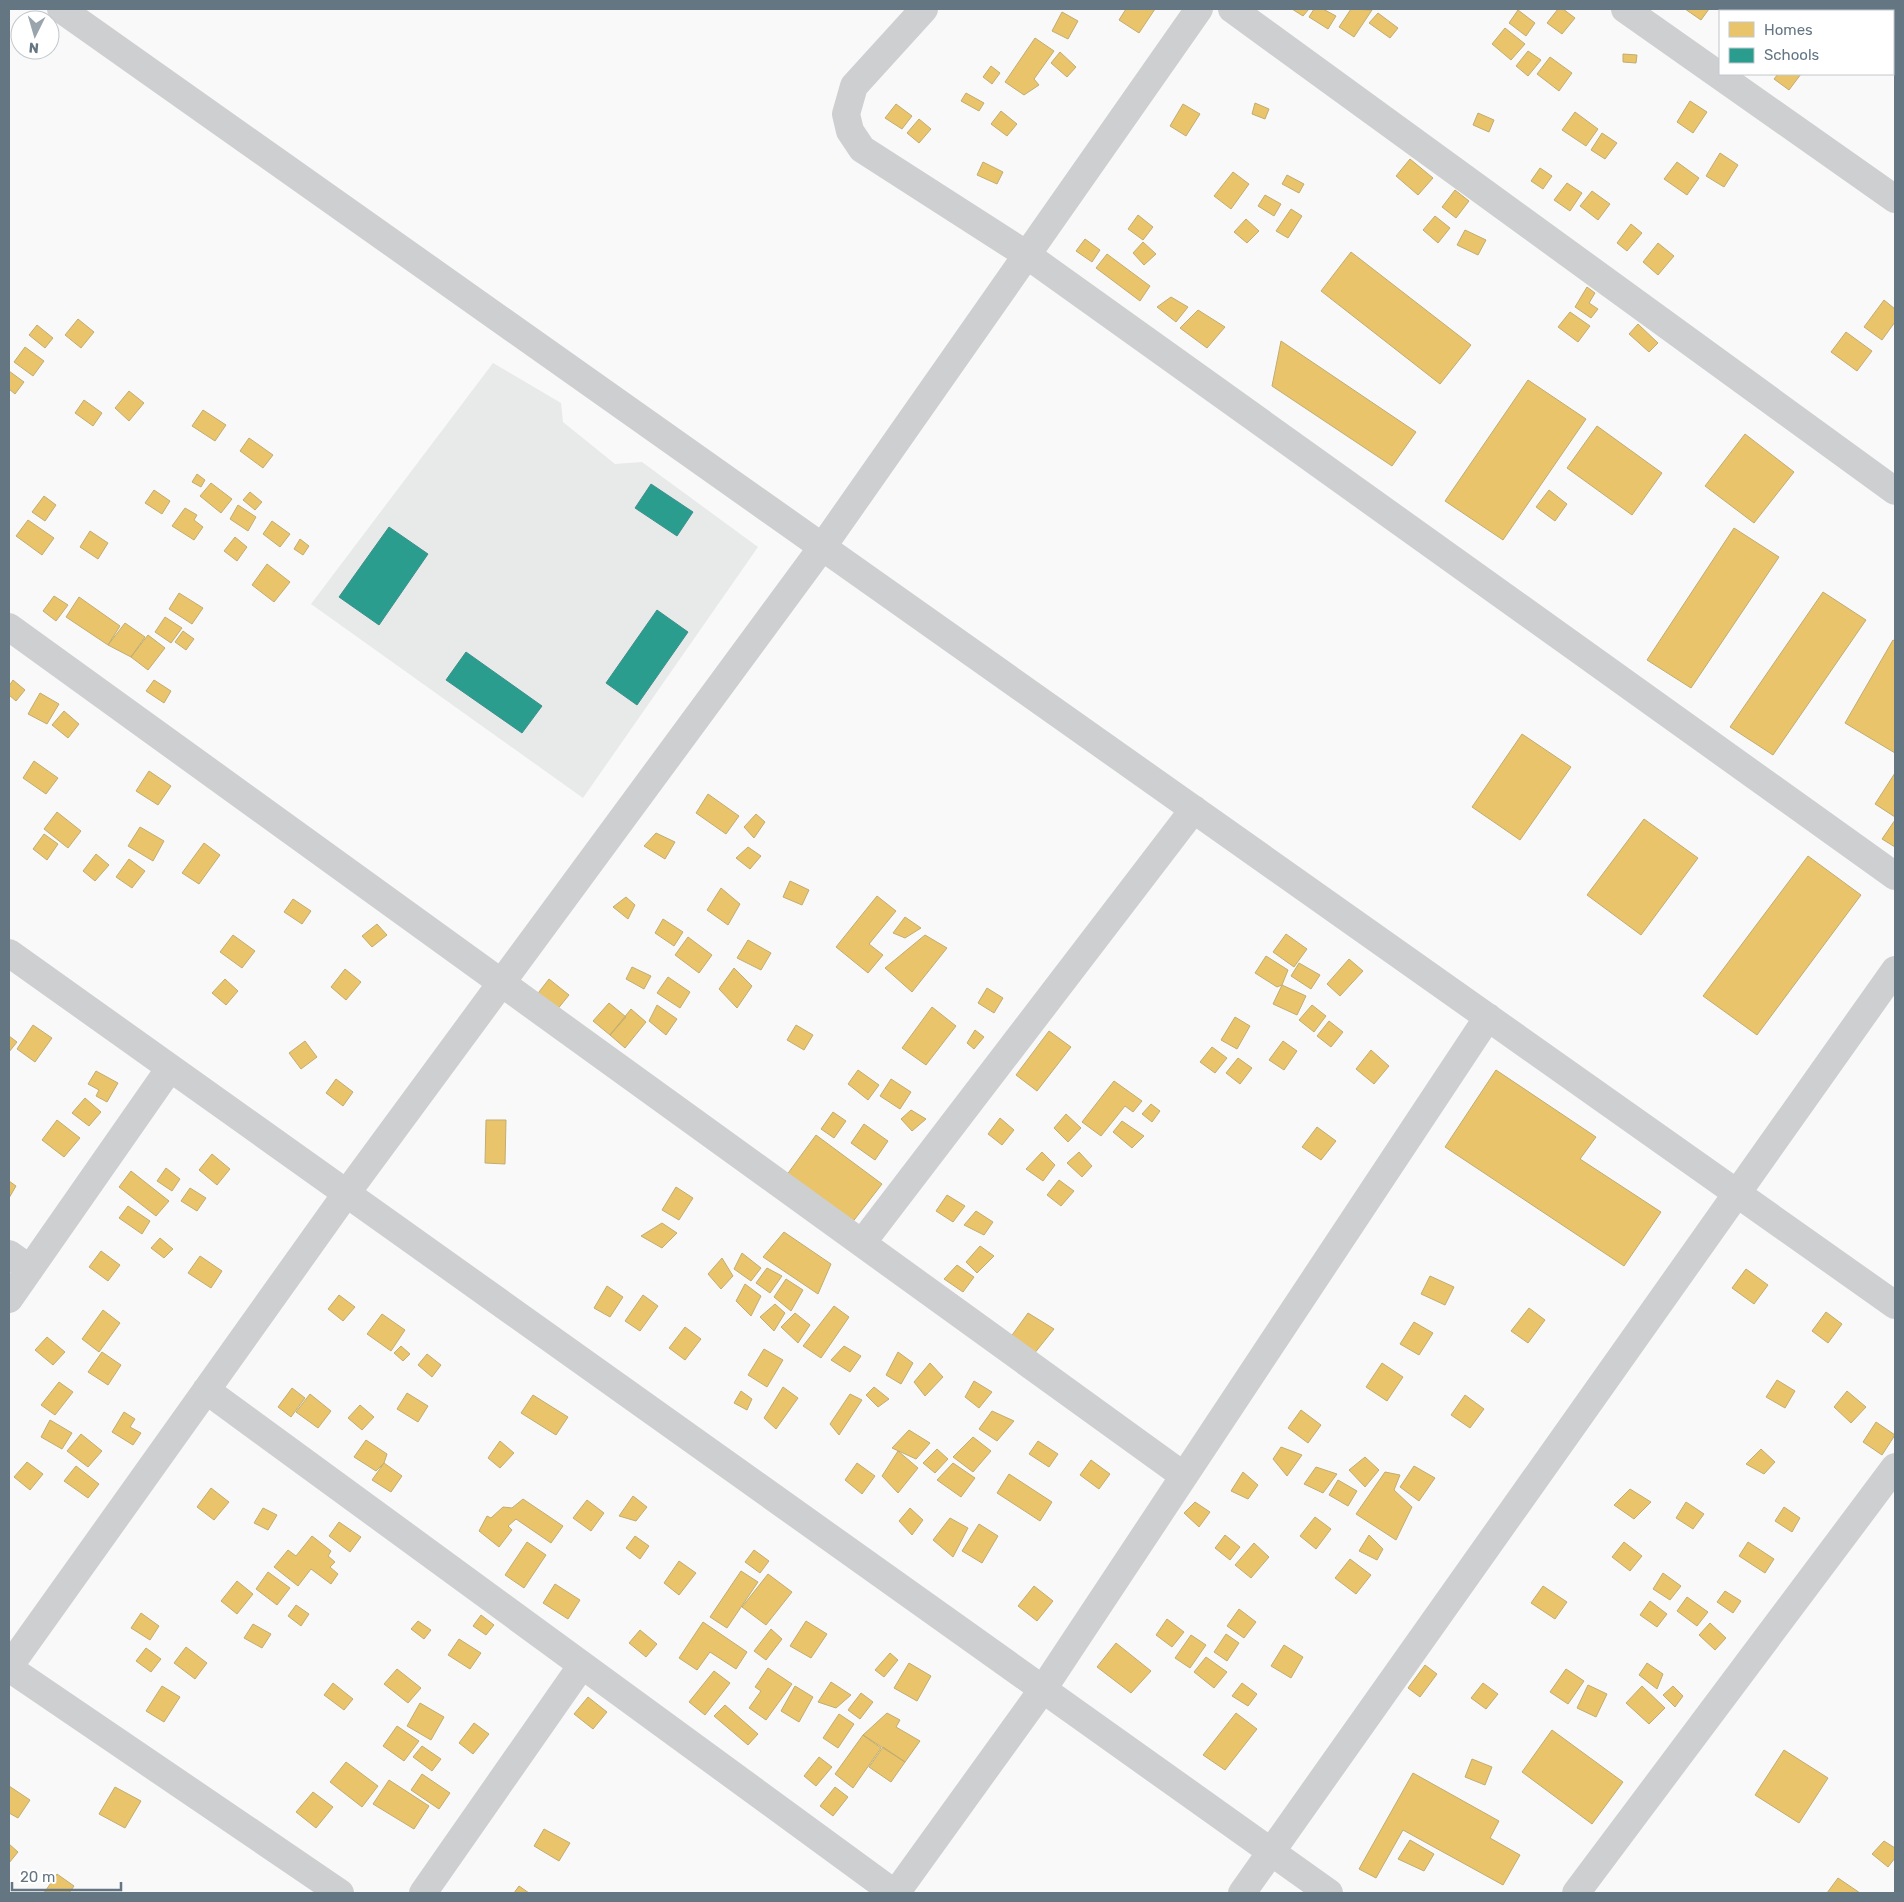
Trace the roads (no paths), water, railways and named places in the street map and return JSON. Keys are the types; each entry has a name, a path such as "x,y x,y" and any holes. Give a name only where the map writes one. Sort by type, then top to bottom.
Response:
{"street":[{"path":"61,9 823,546 1895,1306"},
{"path":"924,9 854,86 846,114 850,131 862,149 1027,255 1895,876"},
{"path":"340,1893 9,1668 346,1194 823,546 1199,9"},
{"path":"1232,9 1895,491"},
{"path":"1625,9 1895,199"},
{"path":"9,627 1184,1476"},
{"path":"862,1243 1194,809"},
{"path":"9,954 1328,1893"},
{"path":"1242,1893 1895,970"},
{"path":"206,1390 895,1893 1043,1689 1488,1017"},
{"path":"9,1299 19,1262 170,1068"},
{"path":"1576,1893 1895,1467"},
{"path":"423,1893 582,1665"}]}
